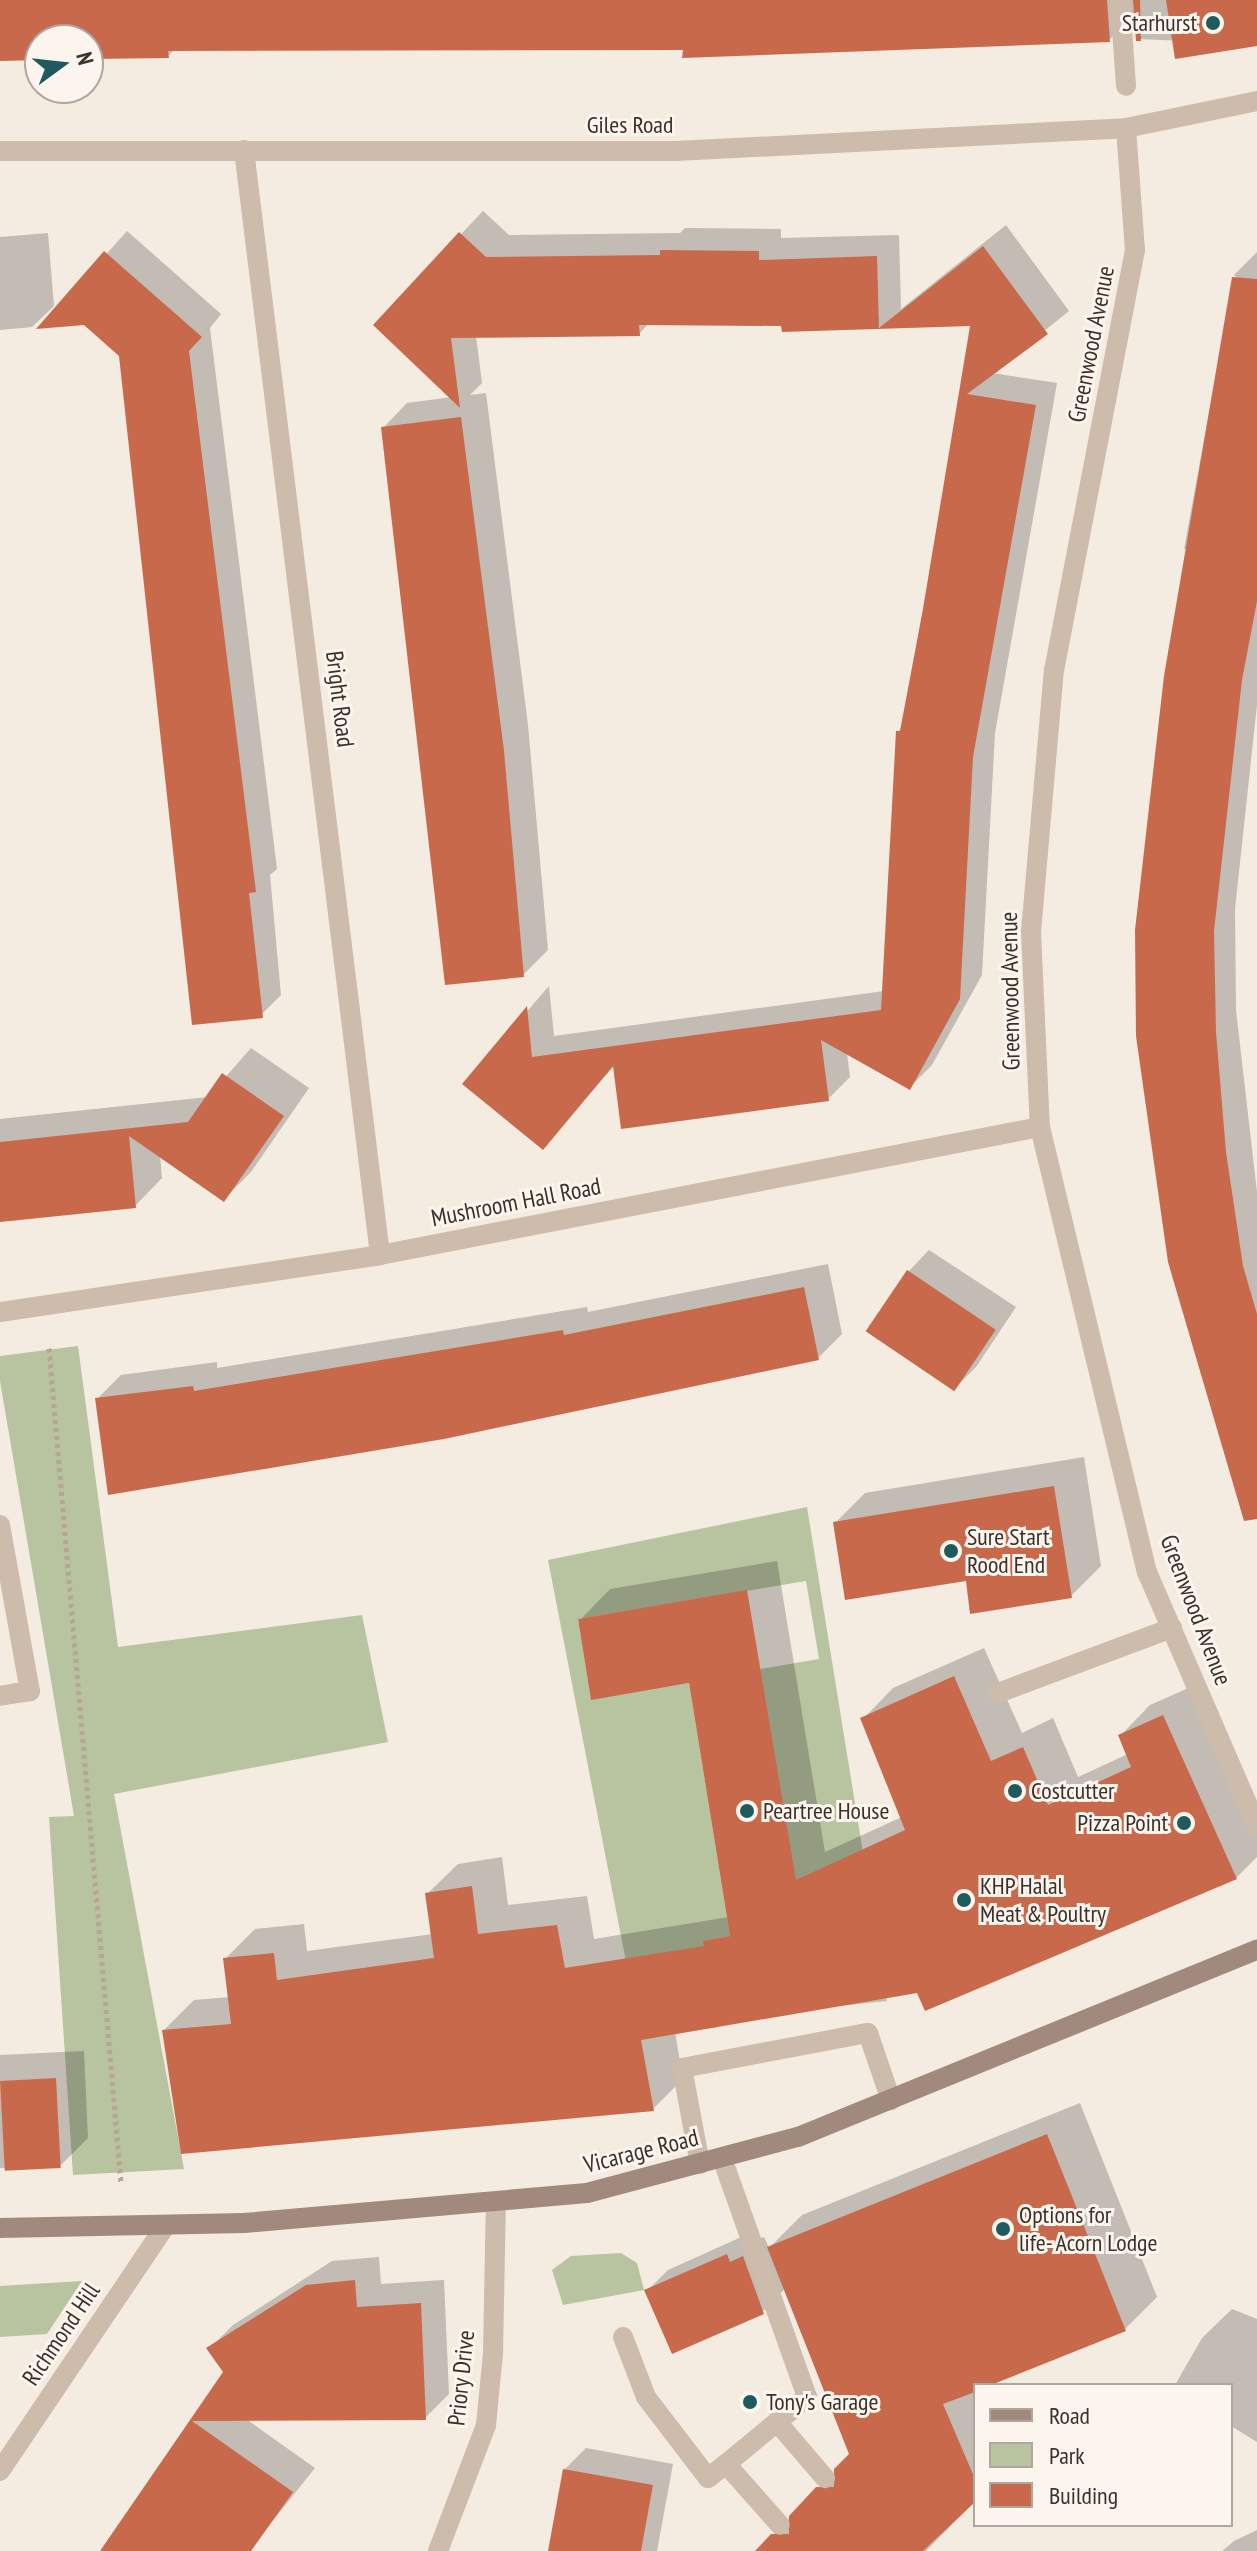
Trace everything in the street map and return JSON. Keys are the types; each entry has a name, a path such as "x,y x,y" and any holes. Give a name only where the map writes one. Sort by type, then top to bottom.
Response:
{"main road":[{"name":"Vicarage Road","path":"0,2228 165,2226 496,2203 587,2193 798,2137 1257,1950"}],"street":[{"path":"1120,0 1126,86"},
{"name":"Giles Road","path":"0,151 676,151 1126,128 1257,101"},
{"name":"Greenwood Avenue","path":"1126,128 1135,250 1053,685 1031,932 1040,1127 1147,1572 1257,1826"},
{"name":"Bright Road","path":"244,150 380,1255"},
{"name":"Mushroom Hall Road","path":"0,1312 380,1255 1040,1127"},
{"path":"0,1525 30,1691 0,1696"},
{"path":"998,1693 1172,1628"},
{"path":"700,2164 682,2068 868,2033 891,2100"},
{"path":"623,2337 646,2397 708,2478 807,2397 722,2158"},
{"name":"Priory Drive","path":"438,2551 486,2425 493,2354 496,2203"},
{"name":"Richmond Hill","path":"0,2471 165,2226"},
{"path":"777,2422 825,2478"},
{"path":"726,2464 780,2525"}],"path":[{"path":"49,1339 121,2182"}],"green space":[{"path":"78,1346 118,1647 362,1615 388,1742 114,1794 184,2169 73,2175 49,1817 74,1816 0,1381 0,1356"},
{"path":"807,1507 887,2001 840,2006 826,1924 803,1927 760,1669 819,1659 806,1581 578,1619 591,1699 689,1683 730,1936 704,1941 718,2027 641,2039 548,1560"},
{"path":"621,2253 637,2263 644,2290 563,2305 552,2270 571,2256"},
{"path":"82,2281 47,2334 0,2337 0,2286"}],"building":[{"path":"0,0 1107,0 1110,42 682,58 683,50 168,51 169,58 104,59 104,24 24,24 24,60 0,61"},
{"path":"1133,0 1140,0 1141,41 1136,41"},
{"name":"Starhurst","path":"1166,0 1257,0 1257,46 1175,59"},
{"path":"459,232 486,257 660,255 660,250 759,251 759,260 877,256 879,328 983,246 1048,334 967,394 1036,405 973,757 960,999 910,1090 821,1040 829,1101 621,1129 613,1066 543,1150 462,1084 527,1006 532,1057 881,1010 896,731 900,731 923,609 970,326 782,332 781,326 639,325 640,336 451,338 460,408 373,325"},
{"path":"104,251 202,337 189,351 256,892 249,893 263,1018 192,1025 119,356 84,325 36,329"},
{"path":"1232,277 1257,279 1257,601 1242,680 1214,931 1216,1032 1226,1152 1243,1266 1257,1314 1257,1519 1244,1521 1168,1262 1136,1036 1135,930 1164,676"},
{"path":"461,417 504,751 524,977 445,985 381,427"},
{"path":"222,1073 284,1116 224,1202 129,1136 136,1208 0,1222 0,1142 188,1122"},
{"path":"907,1270 996,1330 954,1391 866,1331"},
{"path":"804,1287 819,1360 444,1439 108,1495 95,1398 193,1386 194,1391 563,1330 564,1335"},
{"name":"Sure Start Rood End","path":"1054,1486 1072,1598 970,1614 966,1581 845,1600 833,1522"},
{"path":"747,1590 796,1880 905,1830 860,1718 954,1676 991,1761 1023,1747 1048,1805 1131,1767 1118,1735 1163,1715 1237,1879 925,2011 917,1993 641,2040 654,2111 181,2154 162,2030 231,2024 223,1958 274,1953 277,1980 434,1958 425,1893 472,1886 478,1934 557,1925 565,1968 704,1946 703,1941 730,1936 689,1683 591,1700 578,1619"},
{"path":"56,2078 61,2168 5,2171 0,2081"},
{"path":"1047,2134 1126,2331 996,2383 973,2383 973,2393 943,2404 973,2474 973,2504 923,2551 755,2551 771,2534 789,2534 789,2516 816,2487 834,2487 834,2469 849,2454 767,2247"},
{"path":"727,2254 730,2262 743,2256 764,2314 672,2354 644,2290"},
{"path":"355,2280 357,2307 421,2303 426,2420 192,2421 293,2492 251,2551 100,2551 223,2372 206,2348 306,2285"},
{"path":"563,2469 653,2485 641,2551 548,2551"}],"place":[{"name":"Starhurst","path":"1213,23"},
{"name":"Sure Start Rood End","path":"951,1551"},
{"name":"Costcutter","path":"1015,1791"},
{"name":"Peartree House","path":"747,1811"},
{"name":"Pizza Point","path":"1184,1823"},
{"name":"KHP Halal Meat & Poultry","path":"964,1900"},
{"name":"Options for life- Acorn Lodge","path":"1003,2229"},
{"name":"Tony's Garage","path":"750,2402"}]}
